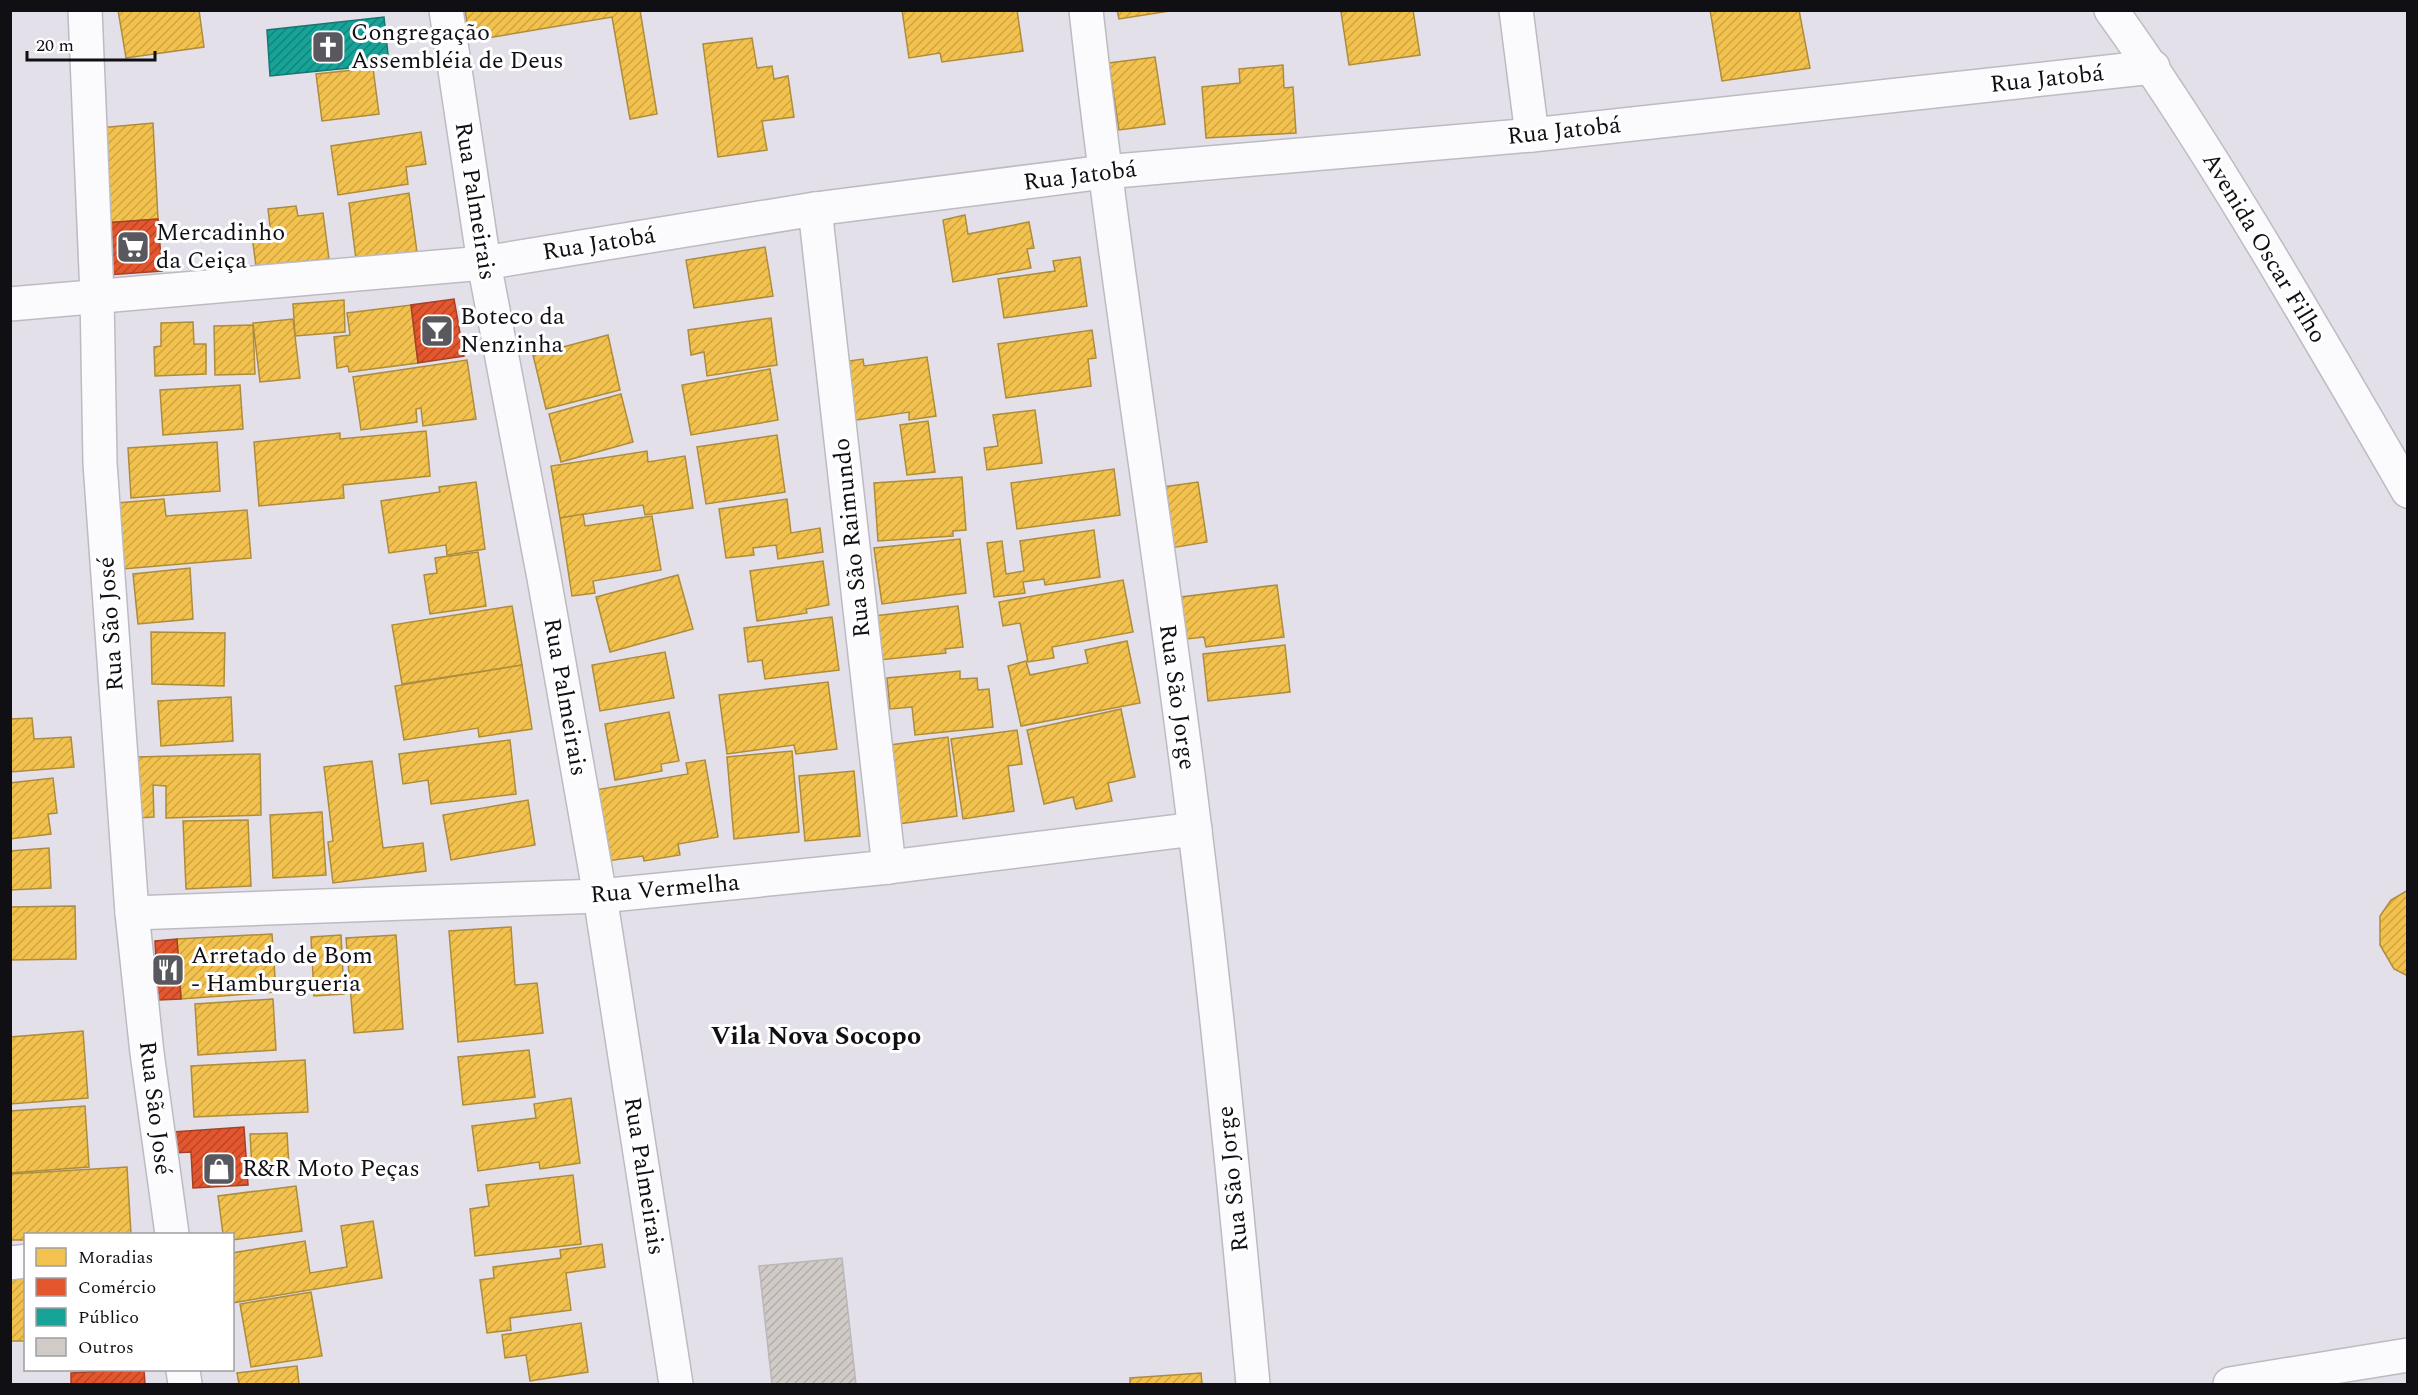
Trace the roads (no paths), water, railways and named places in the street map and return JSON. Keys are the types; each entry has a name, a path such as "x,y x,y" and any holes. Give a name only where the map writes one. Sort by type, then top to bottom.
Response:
{"street":[{"name":"Rua São José","path":"85,10 97,295 100,463 132,913 147,1053 171,1233"},
{"name":"Rua Palmeirais","path":"446,10 484,263 544,578 600,896 676,1384"},
{"name":"Rua São Jorge","path":"1086,10 1104,172 1195,829 1233,1170 1253,1384"},
{"path":"1516,10 1532,135"},
{"name":"Avenida Oscar Filho","path":"2111,10 2152,67 2250,223 2408,491"},
{"name":"Rua Jatobá","path":"10,304 484,263 815,209 1104,172 1532,135 2152,67"},
{"name":"Rua São Raimundo","path":"815,209 889,867"},
{"name":"Rua Vermelha","path":"132,913 600,896 889,867 1195,829"},
{"path":"2230,1384 2408,1355"}],"place":[{"name":"Congregação Assembléia de Deus","path":"328,47"},
{"name":"Mercadinho da Ceiça","path":"133,247"},
{"name":"Boteco da Nenzinha","path":"437,331"},
{"name":"Arretado de Bom - Hamburgueria","path":"168,970"},
{"name":"R&R Moto Peças","path":"219,1169"}],"district":[{"name":"Vila Nova Socopo","path":"816,1036"}]}
